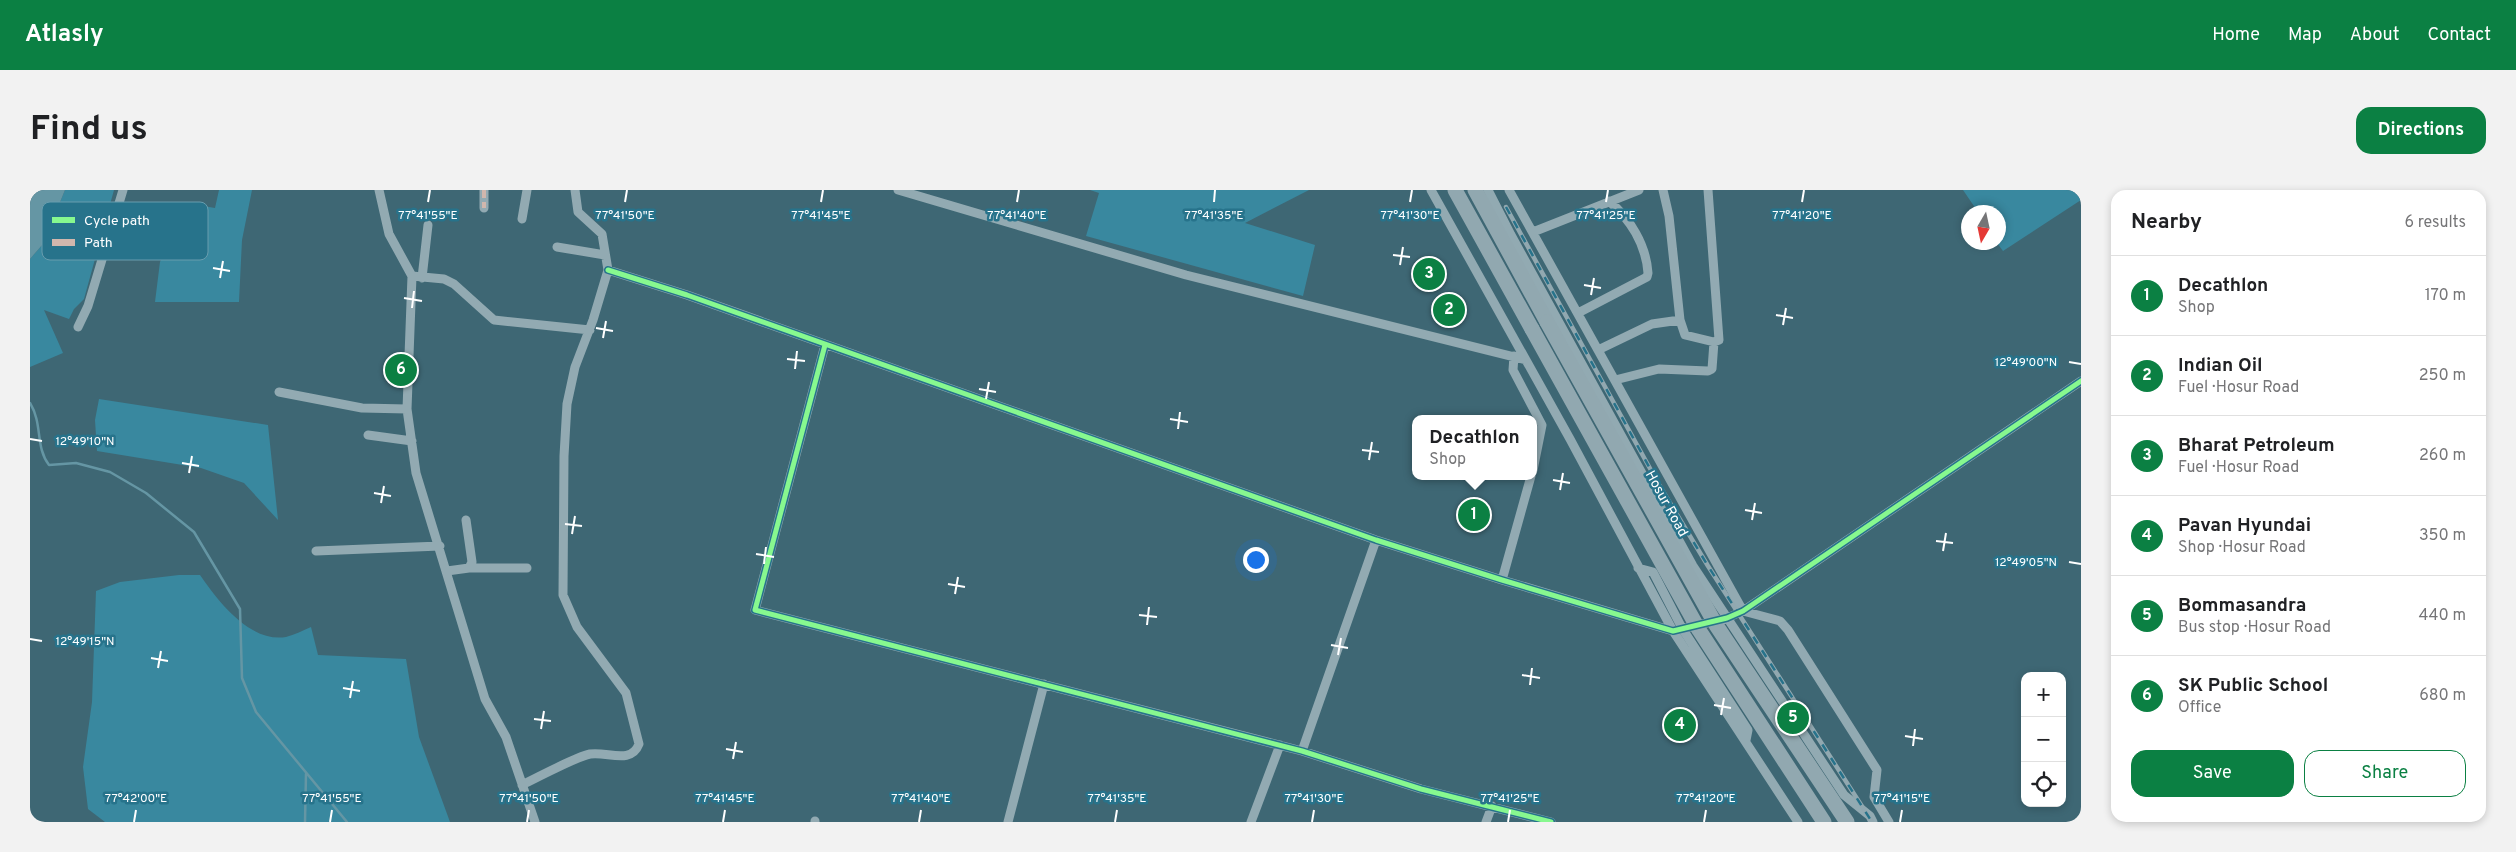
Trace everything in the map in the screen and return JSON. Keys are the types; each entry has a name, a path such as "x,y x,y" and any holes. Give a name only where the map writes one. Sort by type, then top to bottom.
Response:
{"highway":[{"path":"1455,190 1699,630 1824,822"},
{"name":"Hosur Road","path":"1476,190 1547,322 1716,625 1847,822"}],"street":[{"path":"119,202 123,190"},
{"path":"379,190 389,234 412,276 407,409 416,473 440,546 485,699 506,737 535,822"},
{"path":"484,190 484,208"},
{"path":"522,219 528,190"},
{"path":"522,785 590,754 628,756 634,753 639,744 626,693 577,627 563,594 564,456 567,404 576,367 590,330 608,270 602,234 578,212 575,190"},
{"path":"898,190 1186,275 1526,360"},
{"path":"1431,190 1526,360 1673,631 1798,822"},
{"path":"1488,190 1515,244 1693,566 1844,795 1870,816 1873,822"},
{"path":"1509,190 1743,611 1780,621 1788,630 1877,770 1874,797 1889,822"},
{"path":"1533,232 1639,190"},
{"path":"1663,190 1669,216 1680,320 1685,334 1714,342 1719,340 1708,190"},
{"path":"1578,313 1647,277 1648,272 1642,241 1621,213 1609,201"},
{"path":"422,278 428,225"},
{"path":"557,247 605,256"},
{"path":"78,327 88,306 102,260"},
{"path":"608,270 688,295 1376,540 1673,631 1727,618 1743,611 2081,381"},
{"path":"412,276 444,279 454,284 494,320 590,330"},
{"path":"1598,350 1652,324 1680,320"},
{"path":"1615,380 1659,369 1708,371 1712,369 1714,342"},
{"path":"825,345 755,610 1280,745 1420,789 1551,822"},
{"path":"1514,356 1513,370 1537,415"},
{"path":"279,392 362,408 407,409"},
{"path":"1537,416 1542,425 1537,450"},
{"path":"368,435 412,441"},
{"path":"1502,580 1530,480"},
{"path":"466,520 472,562 469,568"},
{"path":"1302,751 1376,540"},
{"path":"316,552 440,546"},
{"path":"1658,582 1693,566"},
{"path":"447,571 469,568 527,568"},
{"path":"1638,568 1653,572 1682,628 1748,730 1746,740"},
{"path":"1008,822 1044,684"},
{"path":"1251,822 1280,745"},
{"path":"1486,822 1492,806"}],"shaded area":[{"path":"30,190 65,190 60,202 42,202 42,245 30,259"},
{"path":"65,190 114,190 111,202 60,202"},
{"path":"219,190 252,190 242,240 239,302 155,302 161,260 208,260 208,207 215,208"},
{"path":"1090,190 1309,190 1245,223 1315,245 1303,296 1086,236 1099,193"},
{"path":"1963,190 2081,190 2081,200 2006,249 2006,205 1973,205"},
{"path":"42,245 42,260 95,260 84,299 74,309 69,319 44,310 63,353 30,367 30,259"},
{"path":"99,399 268,425 278,520 244,483 201,468 97,451 95,420"},
{"path":"179,575 200,575 236,618 260,634 286,637 311,627 318,655 406,659 419,737 450,822 105,822 88,809 83,767 92,702 96,591 120,582"}],"waterway":[{"path":"30,403 34,411 42,451 49,465 76,463 110,472 146,493 194,532 240,609 242,678 256,712 347,822"},
{"path":"305,822 306,774"}],"railway":[{"path":"1506,207 1658,483 1708,566 1872,822"}],"marked path":[{"path":"484,190 484,208"}],"cycle path":[{"path":"608,270 687,295 1376,540 1673,631 1727,618 1743,611 2081,381"},
{"path":"825,345 755,610 1302,751 1421,789 1551,822"}],"place":[{"name":"Bharat Petroleum","path":"1429,274"},
{"name":"Indian Oil","path":"1449,310"},
{"name":"SK Public School","path":"401,370"},
{"name":"Decathlon","path":"1474,515"},
{"name":"Bommasandra","path":"1793,718"},
{"name":"Pavan Hyundai","path":"1680,725"}]}
